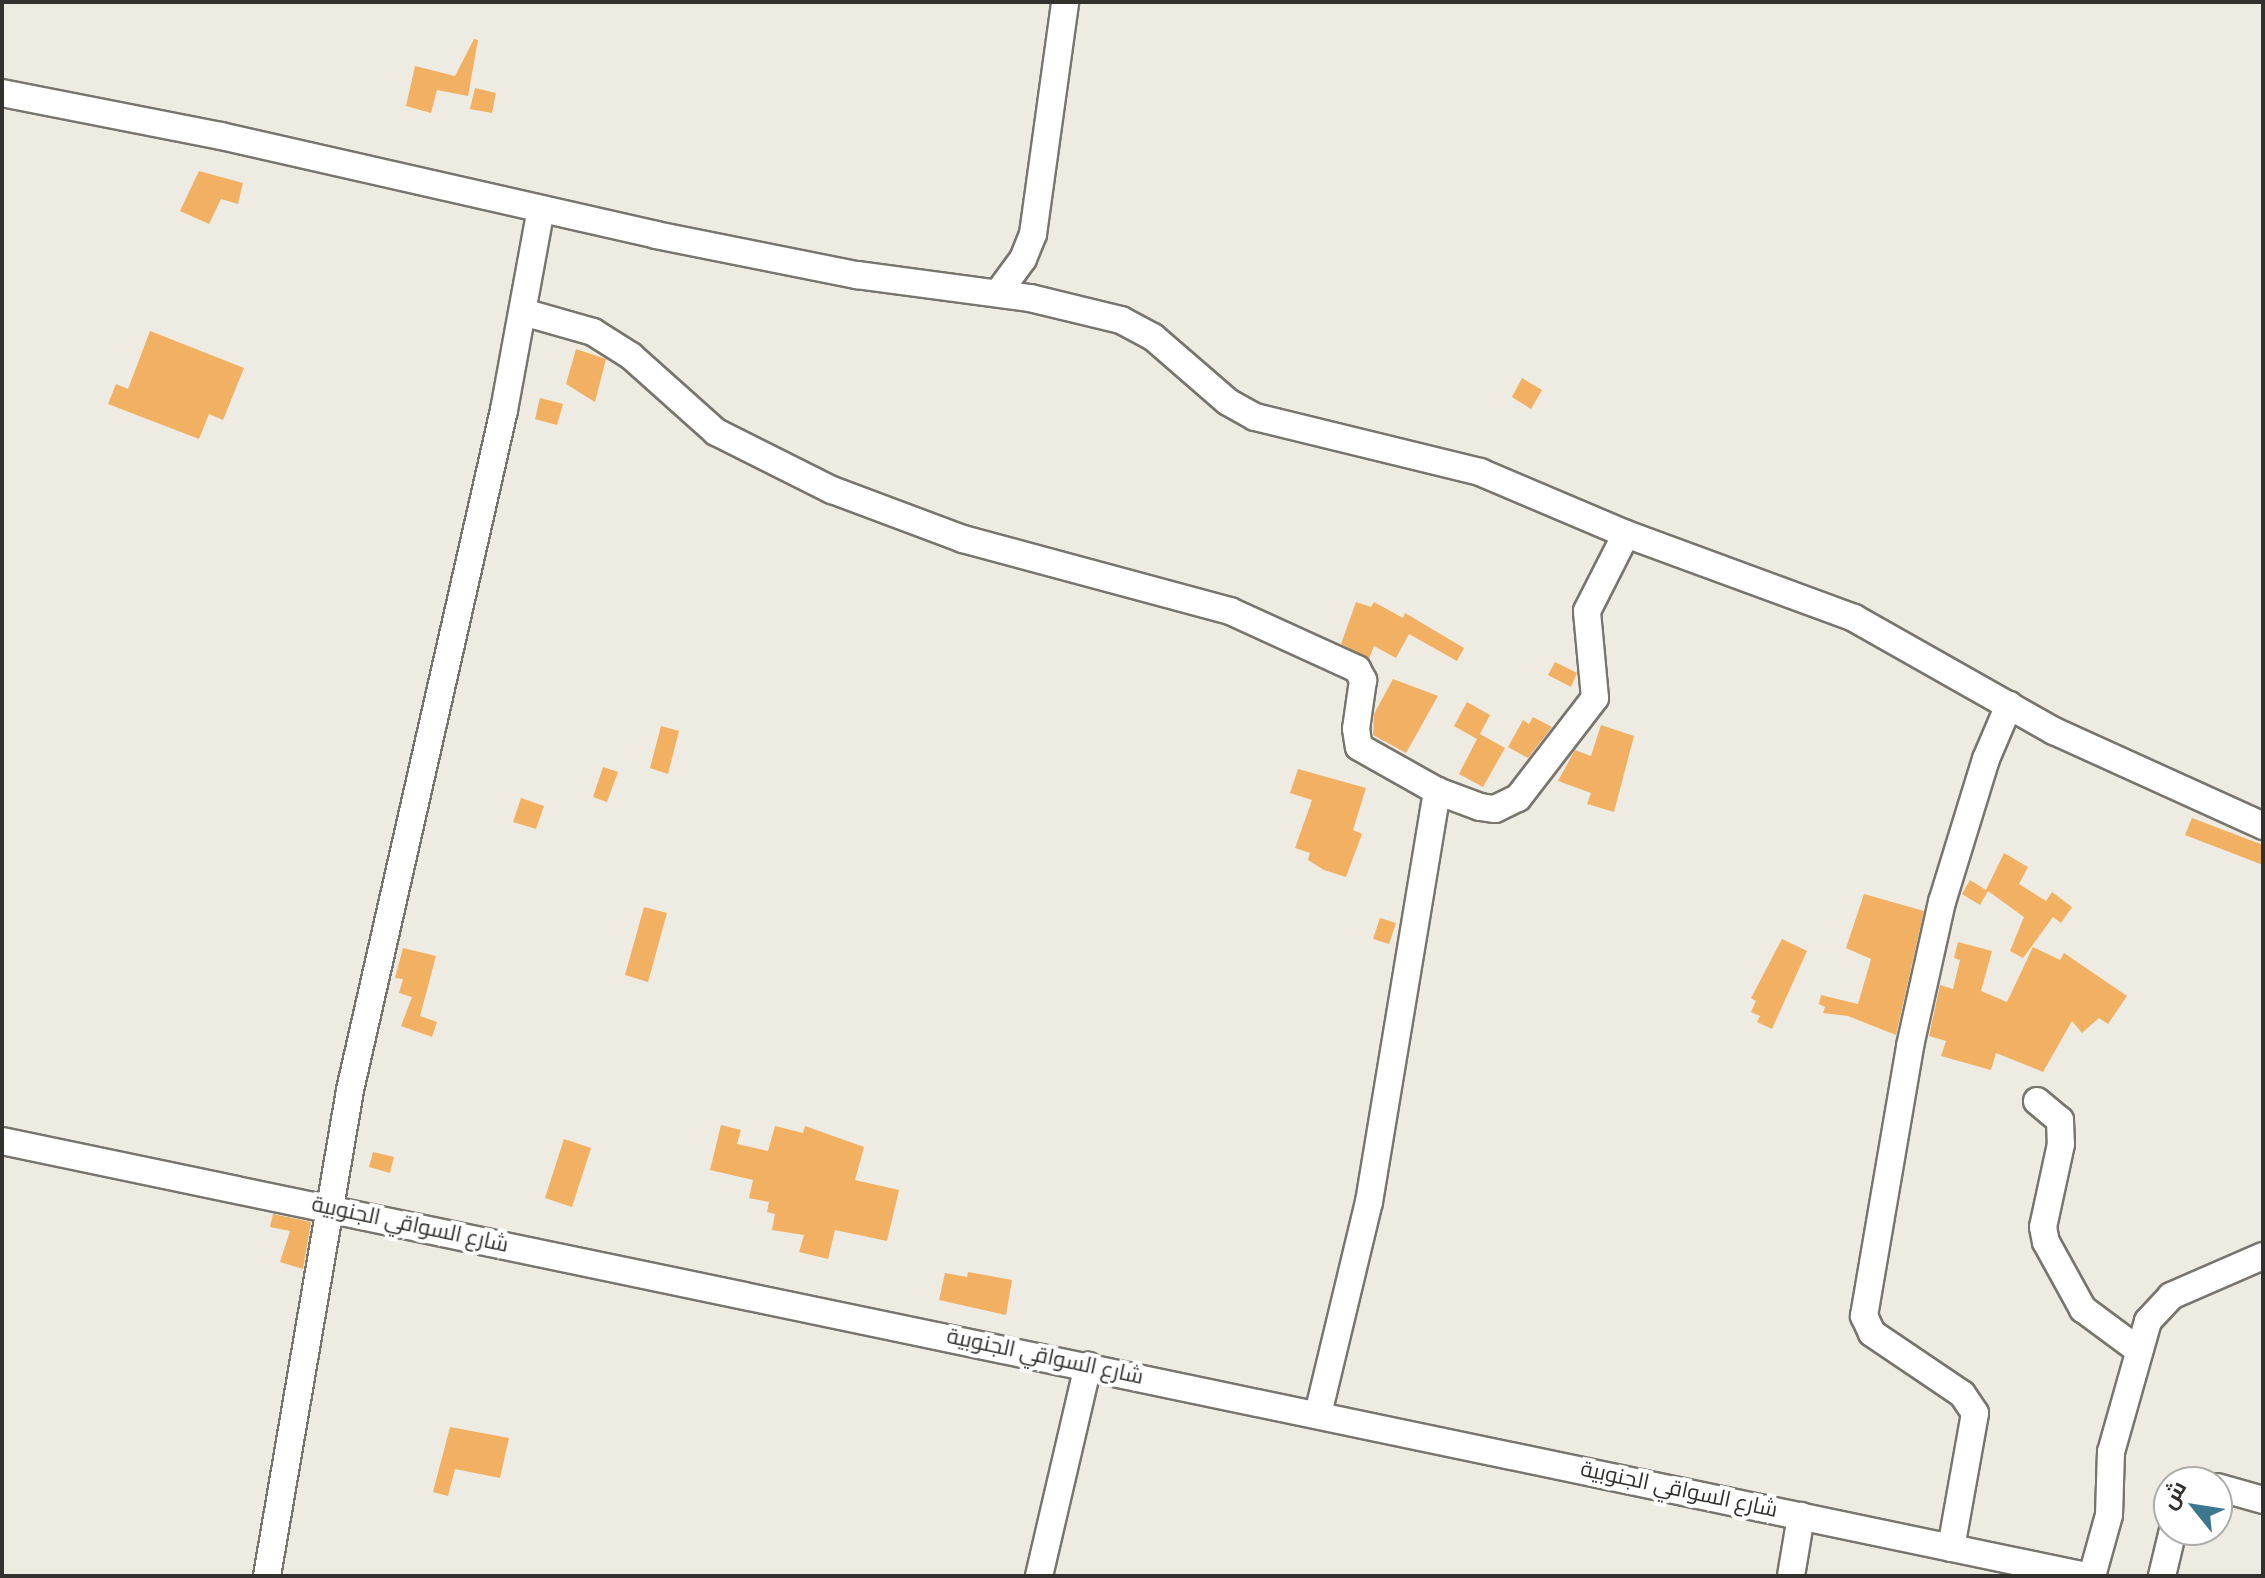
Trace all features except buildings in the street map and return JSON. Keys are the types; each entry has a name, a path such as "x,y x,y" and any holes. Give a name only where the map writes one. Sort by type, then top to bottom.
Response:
{"street":[{"path":"998,293 1023,259 1033,234 1047,159 1065,2"},
{"path":"2,93 221,136 541,209 857,275 998,293 1102,314 1138,327 1228,402 1255,417 1480,472 1626,534 1854,618 2009,705 2263,826"},
{"path":"267,1576 353,1076 523,312 541,209"},
{"path":"523,312 602,336 631,356 699,420 832,490 975,542 1078,566 1230,611 1357,669 1363,680 1356,729 1359,747 1437,791 1480,807 1509,806 1562,744 1595,698 1587,611 1626,534"},
{"path":"1951,1548 1975,1413 1962,1394 1872,1333 1864,1316 1910,1046 1942,902 1986,759 2009,705"},
{"path":"1318,1414 1369,1202 1437,791"},
{"path":"2037,1101 2060,1120 2061,1144 2043,1227 2046,1242 2083,1309 2137,1349"},
{"name":"شارع السواقي الجنوبية","path":"2,1141 2089,1576"},
{"path":"2089,1576 2109,1515 2111,1452 2137,1349 2148,1321 2171,1296 2263,1256"},
{"path":"1039,1576 1088,1366"},
{"path":"2233,1492 2263,1500"},
{"path":"1791,1576 1801,1516"},
{"path":"2162,1576 2169,1546"}]}
